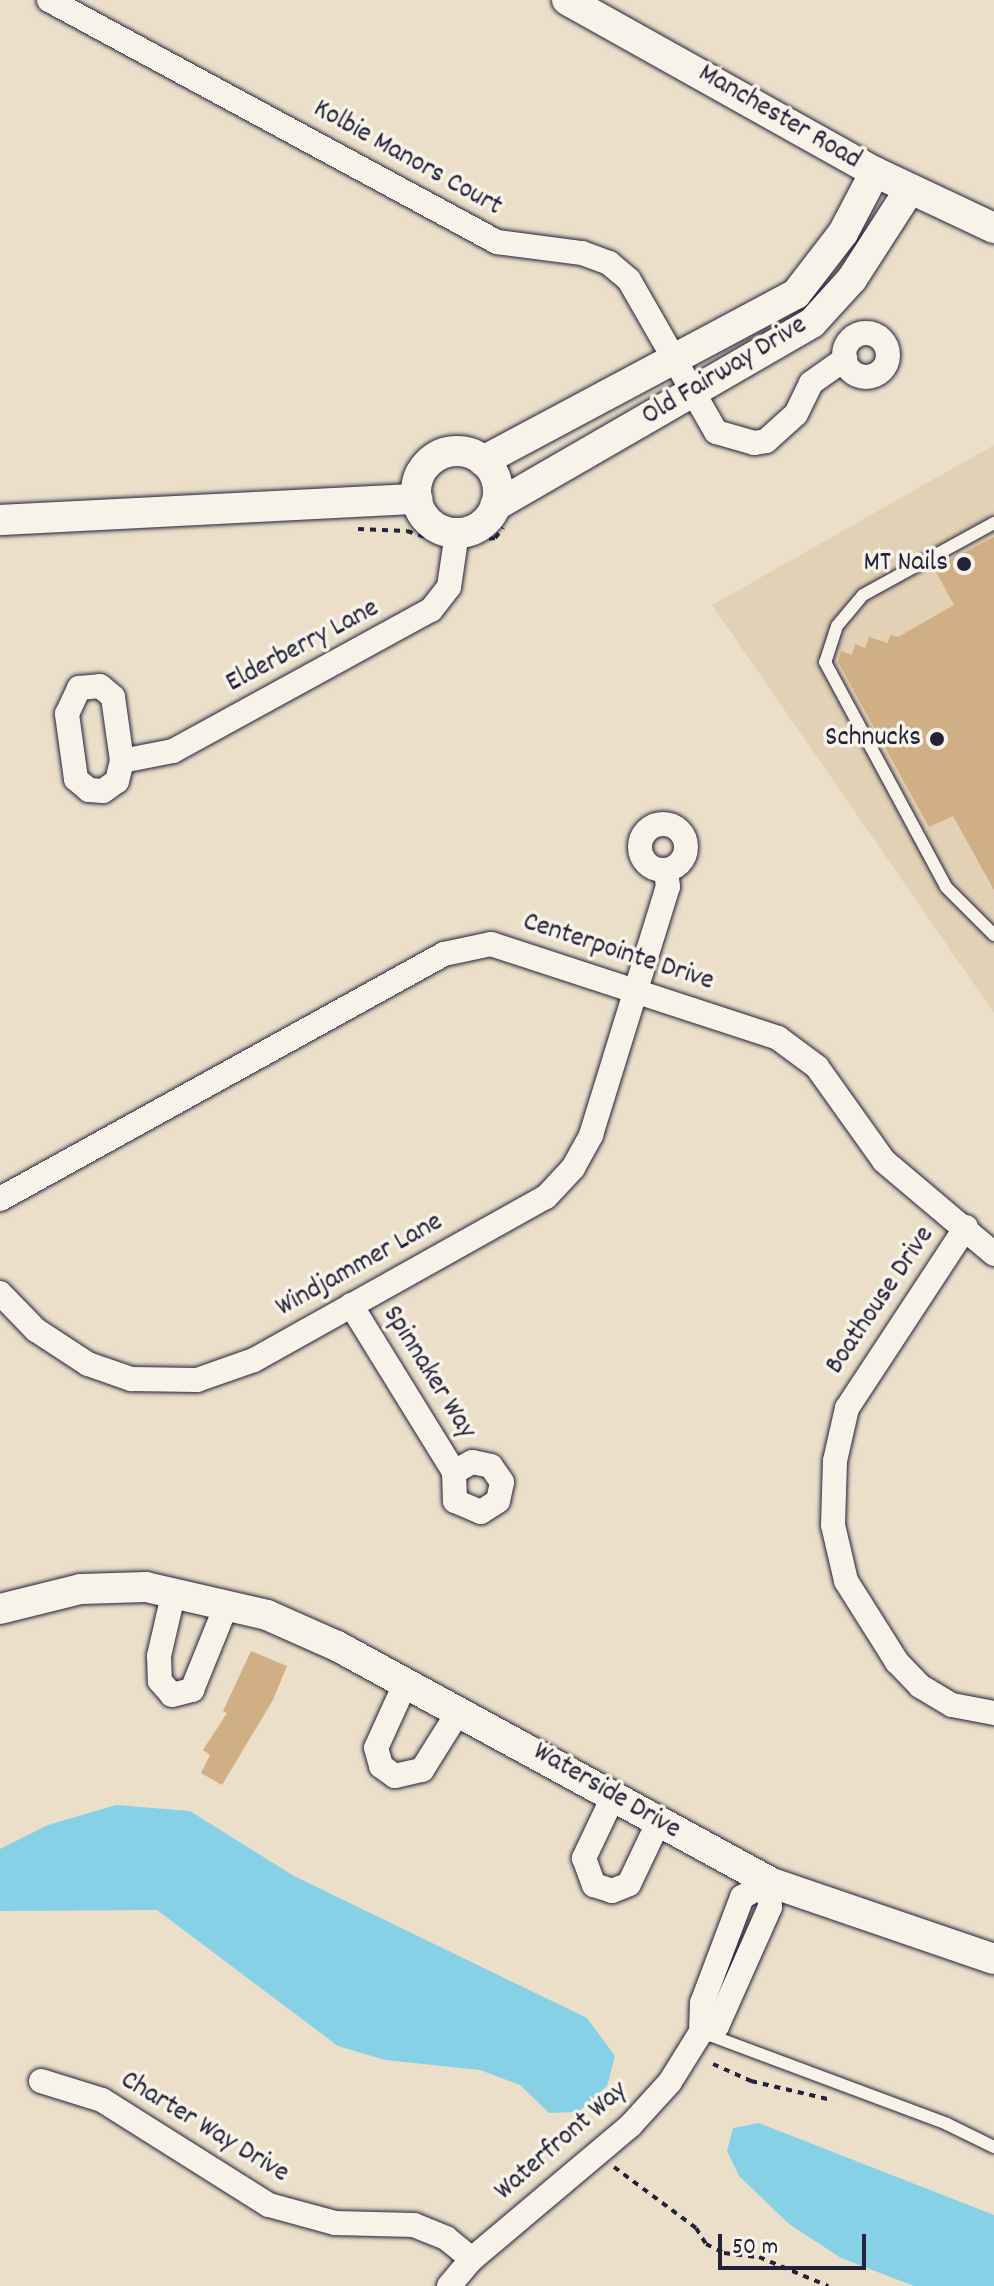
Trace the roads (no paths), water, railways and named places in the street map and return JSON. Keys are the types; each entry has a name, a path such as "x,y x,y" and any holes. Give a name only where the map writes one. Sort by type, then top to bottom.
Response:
{"street":[{"name":"Kolbie Manors Court","path":"49,0 497,242 582,253 609,263 629,280 678,360 716,432 754,443 766,441 796,414 811,383 845,359"},
{"name":"Manchester Road","path":"567,0 875,172 994,228"},
{"name":"Old Fairway Drive","path":"483,461 678,360 796,294 843,233 875,172"},
{"name":"Old Fairway Drive","path":"457,533 477,528 495,506 812,323 852,279 910,189"},
{"path":"457,533 431,524 417,499 419,475 439,455 453,451 483,461 497,485 495,506"},
{"path":"0,520 417,499"},
{"name":"Elderberry Lane","path":"122,761 173,751 417,620 449,587 457,533"},
{"name":"Windjammer Lane","path":"0,1293 36,1330 88,1364 131,1379 165,1382 223,1373 546,1197 573,1168 591,1135 668,887 666,871"},
{"name":"Centerpointe Drive","path":"0,1199 444,954 479,945 512,948 778,1038 817,1067 884,1161 966,1227 994,1254"},
{"name":"Boathouse Drive","path":"966,1227 847,1408 835,1461 833,1525 846,1581 897,1662 920,1686 952,1705 994,1713"},
{"name":"Spinnaker Way","path":"351,1305 454,1472"},
{"name":"Waterside Drive","path":"0,1609 81,1589 174,1591 293,1625 406,1682 769,1882 994,1959"},
{"path":"174,1591 159,1656 160,1681 172,1695 192,1690 227,1604"},
{"path":"406,1682 376,1748 381,1766 395,1776 422,1770 459,1711"},
{"path":"613,1797 584,1858 594,1885 612,1891 629,1884 658,1823"},
{"name":"Waterfront Way","path":"449,2286 472,2259 630,2126 670,2082 701,2032 702,2003 742,1897 769,1882"},
{"name":"Charter Way Drive","path":"41,2081 102,2100 269,2205 335,2223 414,2225 446,2238 472,2259"}],"lane":[{"path":"994,523 863,595 837,626 825,662 946,887 994,935"},
{"path":"701,2032 947,2124 994,2147"}],"water":[{"path":"116,1805 190,1811 294,1876 587,2018 615,2056 607,2086 578,2112 549,2113 520,2085 480,2070 385,2060 338,2046 157,1910 0,1911 0,1849 48,1825"},
{"path":"759,2123 994,2215 994,2286 914,2286 841,2258 789,2224 739,2176 727,2151 733,2128"}],"place":[{"name":"MT Nails","path":"964,564"},
{"name":"Schnucks","path":"937,739"}]}
